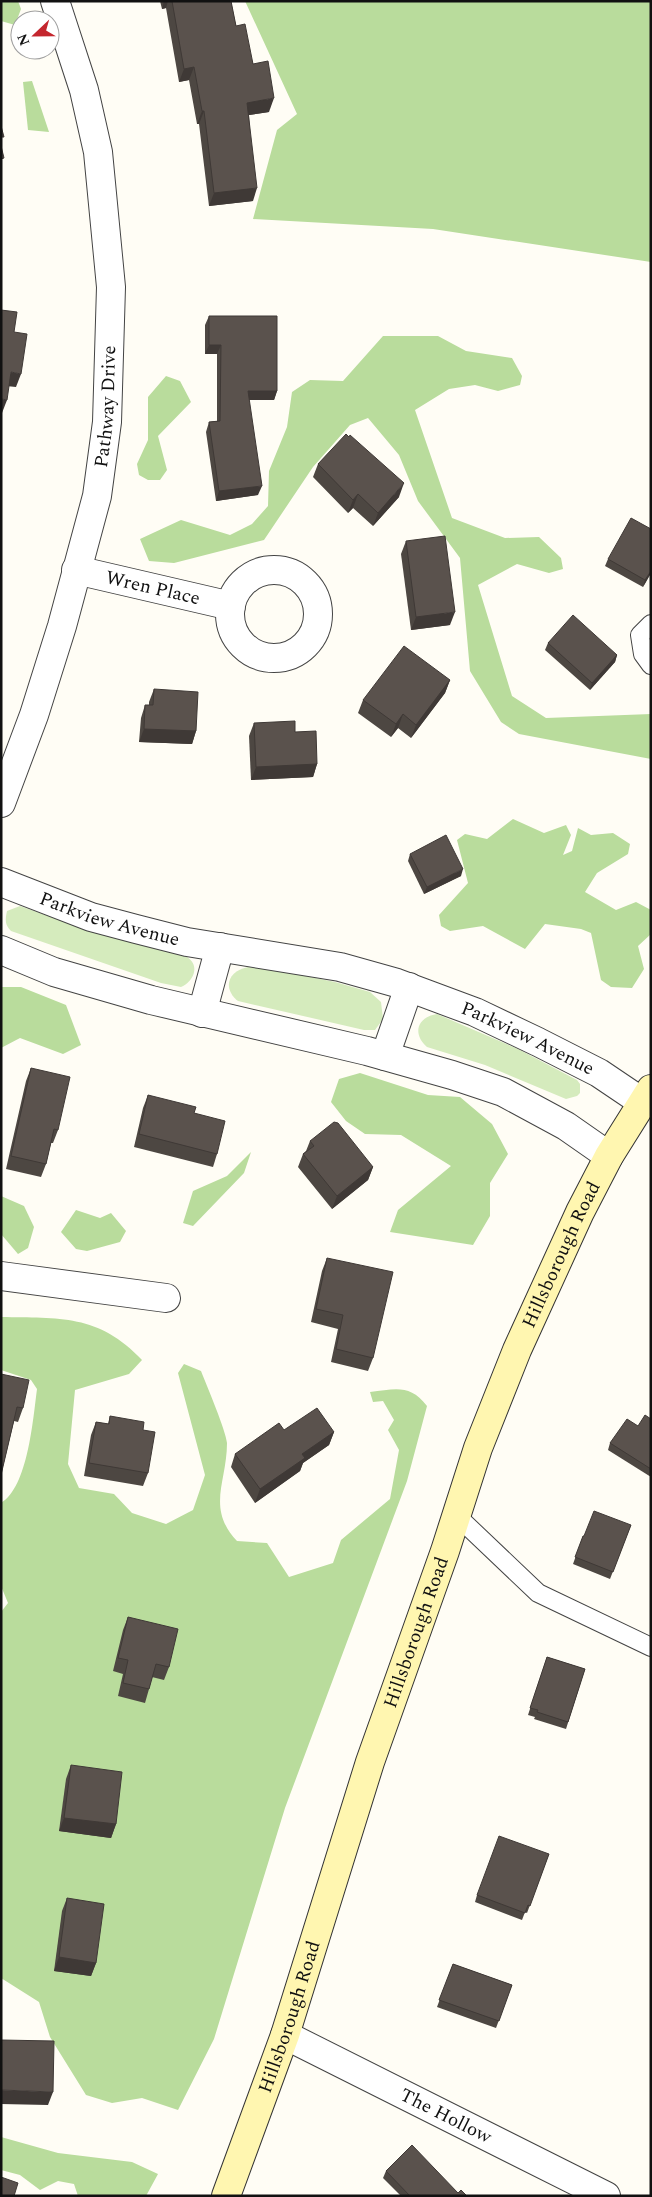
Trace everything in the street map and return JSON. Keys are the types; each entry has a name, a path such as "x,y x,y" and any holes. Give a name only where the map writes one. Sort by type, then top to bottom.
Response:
{"main road":[{"name":"Hillsborough Road","path":"226,2196 285,2035 370,1762 478,1448 517,1350 555,1265 609,1156 646,1095"}],"street":[{"name":"Pathway Drive","path":"1,803 34,715 62,626 97,496 107,422 111,287 98,152 84,90 55,1"},
{"name":"Wren Place","path":"76,570 230,606"},
{"name":"Parkview Avenue","path":"1,882 91,917 187,942 340,968 409,987 475,1012 599,1074 646,1095"},
{"path":"202,1013 220,947"},
{"path":"1,950 54,972 202,1013 385,1056 503,1092 566,1126 609,1156"},
{"path":"385,1056 409,987"},
{"path":"1,1276 166,1298"},
{"name":"The Hollow","path":"285,2035 305,2043 606,2196"}],"lane":[{"path":"651,624 640,634 643,654 651,665"},
{"path":"456,1515 538,1593 651,1646"}],"green space":[{"path":"1,1 18,1 21,9 10,10 10,24 1,21"},
{"path":"245,1 651,1 651,262 433,229 253,219 277,130 297,114"},
{"path":"32,81 49,132 28,130 23,82"},
{"path":"383,336 438,336 466,351 512,358 522,376 520,385 498,391 475,385 449,389 415,410 452,518 505,538 539,537 561,558 563,569 549,573 517,564 478,585 512,696 546,718 651,714 651,759 519,734 501,722 470,671 460,558 418,501 399,455 368,418 350,425 313,467 264,540 174,563 149,561 140,539 181,520 230,535 252,524 268,506 269,471 287,427 292,392 310,380 343,381"},
{"path":"166,376 180,381 191,402 158,436 167,470 160,480 148,480 139,475 137,464 148,440 148,397"},
{"path":"513,819 544,833 566,825 571,835 563,855 572,851 578,828 591,835 613,833 630,844 628,854 597,873 585,892 616,910 636,902 651,910 651,934 638,946 644,969 632,988 611,987 601,980 591,933 581,929 545,924 525,949 483,926 450,931 441,926 439,915 468,883 457,840 465,834 487,839"},
{"path":"20,906 94,932 187,957 194,965 194,974 181,987 161,983 11,931 6,922 7,911"},
{"path":"248,967 281,971 335,982 370,992 381,1002 383,1019 375,1030 364,1030 238,1001 230,991 230,981 236,972"},
{"path":"1,987 21,987 66,1005 81,1045 63,1054 20,1038 1,1048"},
{"path":"437,1014 518,1049 577,1080 580,1084 580,1093 577,1096 566,1099 485,1065 427,1047 419,1037 419,1027 425,1019"},
{"path":"360,1073 428,1095 460,1097 492,1124 508,1154 490,1183 490,1216 473,1245 390,1232 398,1210 451,1166 401,1135 365,1134 346,1121 331,1102 339,1079"},
{"path":"251,1152 244,1173 193,1226 183,1223 193,1191 227,1176"},
{"path":"1,1196 24,1206 34,1227 28,1248 18,1254 1,1234"},
{"path":"76,1210 100,1218 111,1213 126,1231 120,1242 87,1251 76,1249 61,1232"},
{"path":"1,1317 60,1319 94,1326 126,1345 142,1360 129,1374 75,1390 68,1464 79,1488 114,1494 132,1513 166,1524 193,1510 205,1475 178,1373 184,1364 201,1371 220,1419 227,1443 220,1494 222,1517 237,1541 267,1543 289,1577 333,1563 341,1540 390,1499 399,1450 388,1430 394,1420 383,1401 373,1402 370,1392 395,1389 408,1391 415,1394 427,1406 407,1481 285,1808 214,2039 178,2110 142,2098 112,2103 86,2095 50,2037 39,2002 1,1978 1,1612 8,1603 1,1586 1,1503 10,1495 23,1468 28,1451 37,1389 31,1380 1,1370"},
{"path":"1,2137 58,2153 132,2162 158,2174 146,2196 78,2196 74,2184 58,2181 40,2190 20,2175 1,2170"}],"building":[{"path":"172,1 231,1 236,26 245,24 253,64 268,61 274,98 247,103 257,188 214,193 204,111 202,111 194,67 184,69"},
{"path":"1,126 4,137 1,137"},
{"path":"1,146 4,158 1,159"},
{"path":"1,310 17,312 14,332 27,334 21,374 11,372 7,400 2,399 1,402"},
{"path":"209,316 277,316 277,391 248,391 262,486 219,491 209,422 220,421 221,345 209,345"},
{"path":"346,434 349,437 350,435 404,483 378,513 358,494 353,500 318,464"},
{"path":"631,518 651,529 651,571 645,580 608,559"},
{"path":"445,536 455,612 416,617 406,541"},
{"path":"573,615 617,655 592,683 548,643"},
{"path":"404,646 450,680 416,725 403,714 396,724 363,700"},
{"path":"154,689 198,692 196,731 144,729 145,705 153,705"},
{"path":"295,721 295,732 316,731 317,764 256,767 254,723"},
{"path":"446,835 463,869 427,887 410,854"},
{"path":"31,1068 70,1077 58,1130 54,1129 46,1164 11,1156"},
{"path":"148,1095 196,1107 194,1113 225,1121 217,1154 139,1134"},
{"path":"334,1122 338,1123 373,1167 337,1196 303,1154 314,1146 310,1141"},
{"path":"327,1258 393,1272 373,1358 336,1349 343,1315 316,1309"},
{"path":"1,1374 29,1380 23,1408 17,1407 1,1475"},
{"path":"317,1408 334,1432 302,1454 305,1458 260,1489 235,1454 279,1423 284,1430"},
{"path":"645,1415 651,1419 651,1469 610,1443 627,1419 638,1426"},
{"path":"110,1416 144,1422 143,1430 155,1432 148,1473 89,1463 96,1422 109,1424"},
{"path":"594,1511 631,1525 613,1572 575,1557"},
{"path":"128,1617 178,1629 169,1667 156,1664 149,1689 123,1683 128,1660 118,1658"},
{"path":"547,1657 585,1669 568,1722 530,1708"},
{"path":"71,1765 122,1772 116,1824 64,1818"},
{"path":"499,1836 549,1854 530,1906 528,1905 525,1913 477,1895"},
{"path":"67,1898 104,1904 96,1963 59,1957"},
{"path":"453,1964 512,1985 499,2021 439,2000"},
{"path":"1,2040 54,2041 53,2092 1,2090"},
{"path":"412,2145 458,2193 461,2190 467,2196 410,2196 386,2171"},
{"path":"1,2177 18,2183 14,2196 1,2196"}]}
